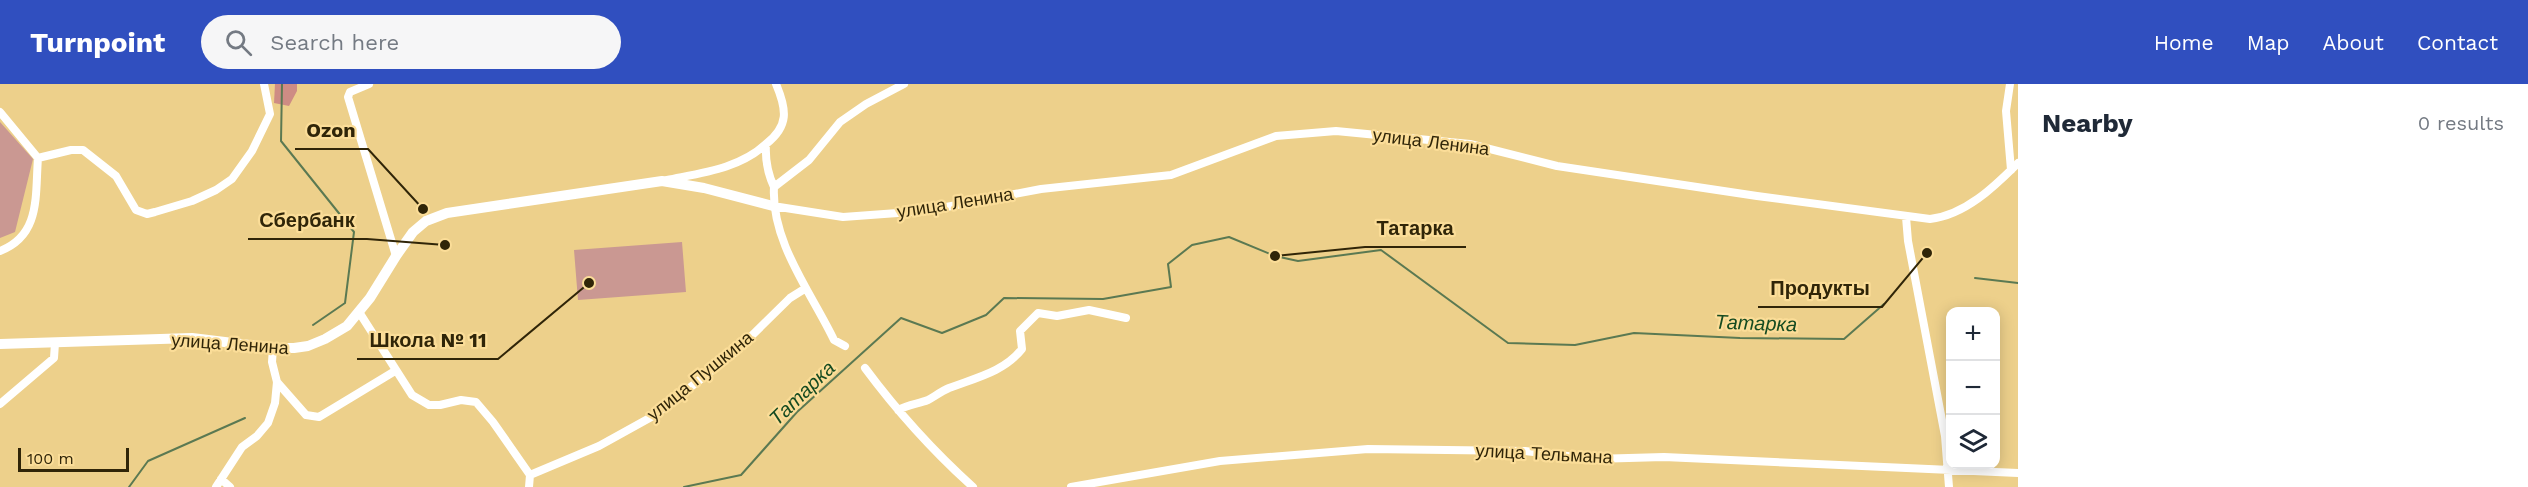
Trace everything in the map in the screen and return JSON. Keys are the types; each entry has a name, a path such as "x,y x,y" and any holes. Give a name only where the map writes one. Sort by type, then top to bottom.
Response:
{"street":[{"path":"38,158 71,150 84,150 117,176 136,210 147,214 192,201 216,190 232,179 252,151 270,114 264,84"},
{"path":"369,84 350,92 348,97 396,255"},
{"path":"662,181 716,170 757,152 780,131 783,123 782,97 776,84"},
{"path":"774,187 809,160 840,122 866,104 904,84"},
{"path":"2010,84 2006,111 2011,170"},
{"path":"0,112 38,158 33,212 28,231 20,241 0,251"},
{"name":"улица Ленина","path":"0,344 192,338 273,348 294,348 325,339 347,326 413,232 426,221 447,213 662,181 704,188 773,206 843,218 925,211 1041,189 1171,175 1276,136 1336,131 1470,144 1557,166 1930,219 1948,217 1971,203 2018,163"},
{"path":"766,144 766,165 774,187 773,206 787,248 834,340 845,346"},
{"path":"1906,217 1908,241 1946,451"},
{"name":"улица Пушкина","path":"531,475 599,446 654,415 734,353 790,298 806,288"},
{"path":"898,410 996,371 1016,357 1022,349 1020,331 1038,314 1057,316 1089,310 1126,318"},
{"path":"359,312 395,371 412,395 421,402 440,405 461,400 476,402 531,475 529,487"},
{"path":"0,404 54,358 55,343"},
{"path":"216,487 242,447 257,436 268,423 275,403 277,382 272,362 273,348"},
{"path":"865,368 898,410 951,467 973,487"},
{"name":"улица Ленина","path":"277,382 306,415 319,417 395,371"},
{"name":"улица Тельмана","path":"1071,487 1220,461 1368,449 1525,451 1593,459 1664,457 1946,468"},
{"path":"1949,469 1949,487"},
{"name":"улица Тельмана","path":"1966,469 2018,472"},
{"path":"221,479 230,487"}],"shaded area":[{"path":"275,84 297,84 297,91 289,106 274,103"},
{"path":"0,122 33,159 15,232 0,238"},
{"path":"682,242 686,292 578,300 574,250"}],"waterway":[{"path":"282,84 281,141 354,232 345,303 313,325"},
{"name":"Татарка","path":"684,487 741,475 797,412 901,318 942,333 986,315 1004,298 1103,299 1171,287 1168,264 1192,245 1229,237 1275,256 1298,261 1381,250 1508,343 1575,345 1634,333 1740,338 1844,339 1884,304"},
{"name":"Татарка","path":"1975,278 2018,283"},
{"path":"129,487 148,461 245,418"}],"place":[{"name":"Ozon","path":"423,209"},
{"name":"Сбербанк","path":"445,245"},
{"name":"Продукты","path":"1927,253"},
{"name":"Татарка","path":"1275,256"},
{"name":"Школа № 11","path":"589,283"}]}
